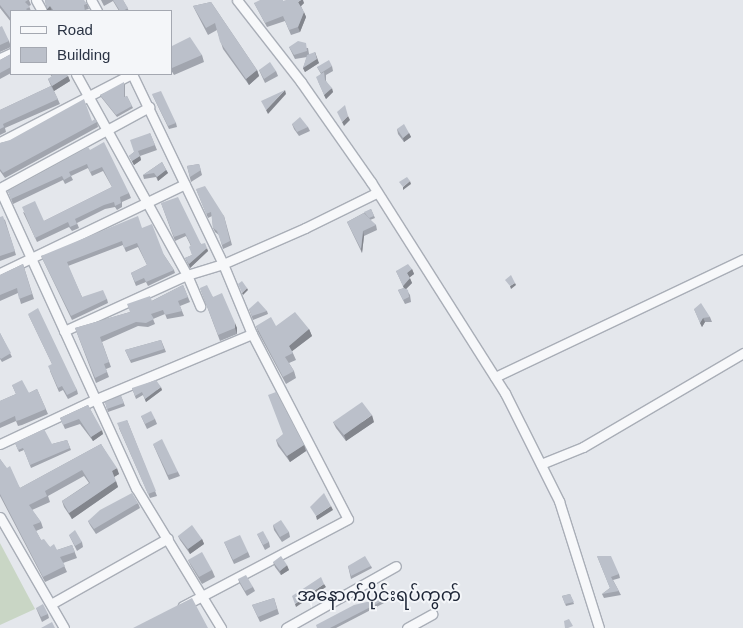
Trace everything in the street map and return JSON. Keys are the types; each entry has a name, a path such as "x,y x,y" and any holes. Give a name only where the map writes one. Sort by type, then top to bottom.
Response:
{"street":[{"path":"237,0 301,82 376,192 495,376 559,501 599,628"},
{"path":"77,75 187,275 200,306"},
{"path":"0,142 130,75"},
{"path":"133,75 223,264 252,334 348,519 176,610"},
{"path":"149,107 0,189 94,400 136,488 221,628"},
{"path":"0,273 184,184"},
{"path":"64,331 187,275 223,264 376,192"},
{"path":"495,376 743,259"},
{"path":"0,444 94,400 252,334"},
{"path":"541,464 583,447 743,353"},
{"path":"0,517 64,628"},
{"path":"51,604 168,538"},
{"path":"286,628 396,566"},
{"path":"407,628 432,614"}],"green space":[{"path":"0,543 35,609 0,625"}],"building":[{"path":"0,0 28,0 25,2 30,7 27,10 10,10 10,18 0,5"},
{"path":"45,0 84,0 87,4 84,5 85,10 53,10 50,6 47,9"},
{"path":"113,0 123,0 128,8 119,10"},
{"path":"260,0 301,0 298,2 304,12 298,27 289,30 283,16 265,23 254,3"},
{"path":"211,2 257,70 246,79 220,42 215,23 206,28 193,6"},
{"path":"2,26 9,41 0,45 0,27"},
{"path":"190,37 202,55 172,68 172,46"},
{"path":"298,41 306,43 307,51 294,55 289,47"},
{"path":"315,52 317,59 303,68 307,55"},
{"path":"10,55 10,68 0,73 0,60"},
{"path":"329,60 332,66 321,73 317,67"},
{"path":"270,62 276,71 264,79 259,70"},
{"path":"324,72 325,80 332,88 324,95 316,77"},
{"path":"52,76 68,76 52,86 48,79"},
{"path":"124,82 124,97 127,96 132,106 116,115 100,95"},
{"path":"51,86 58,99 3,124 4,127 0,129 0,110"},
{"path":"285,90 266,110 261,101"},
{"path":"161,91 176,123 168,126 152,94"},
{"path":"84,99 92,121 95,119 97,122 3,173 0,169 0,143 10,140"},
{"path":"345,105 348,116 342,122 337,112"},
{"path":"300,117 308,127 297,132 292,124"},
{"path":"404,124 409,133 403,138 397,129"},
{"path":"150,133 155,145 138,151 140,156 132,161 129,156 134,152 130,140"},
{"path":"104,142 129,193 120,197 121,203 115,206 114,202 104,205 75,219 77,224 70,227 68,222 35,238 22,207 35,201 44,221 112,187 102,167 90,172 87,164 69,172 71,176 64,180 62,176 11,199 8,191 88,147 90,150"},
{"path":"162,162 166,170 157,177 154,173 143,175"},
{"path":"199,164 201,170 190,177 187,166"},
{"path":"407,177 410,181 403,187 399,182"},
{"path":"205,186 224,216 230,241 222,245 217,231 213,228 211,212 206,214 196,189"},
{"path":"178,197 201,244 205,243 207,248 189,264 185,258 192,255 189,247 191,245 185,233 174,237 161,203"},
{"path":"371,209 374,216 369,218 364,212"},
{"path":"364,213 376,225 363,231 361,249 347,222"},
{"path":"3,216 15,251 0,256 0,217"},
{"path":"138,216 142,228 152,224 164,255 174,270 146,282 144,278 135,282 131,273 147,265 137,243 124,248 122,241 67,262 82,297 103,290 107,299 71,316 41,256"},
{"path":"23,264 32,294 19,299 17,288 0,295 0,275"},
{"path":"408,264 412,269 407,273 410,278 403,286 396,271"},
{"path":"511,275 515,283 510,286 505,280"},
{"path":"242,281 247,288 242,293 238,284"},
{"path":"183,285 188,297 178,301 182,311 165,315 163,310 151,314 154,319 146,323 136,322 100,337 109,362 104,364 107,372 95,378 75,328 130,312 127,304 150,296 152,301"},
{"path":"207,285 213,297 222,293 235,323 235,328 218,335 200,288"},
{"path":"404,288 408,290 409,297 403,300 398,290"},
{"path":"258,301 267,311 252,316 249,309"},
{"path":"701,303 710,317 703,318 700,323 694,309"},
{"path":"38,308 77,390 67,395 62,386 58,388 48,366 52,364 28,314"},
{"path":"295,312 309,329 289,346 293,353 285,357 294,371 283,377 256,326 271,317 276,326"},
{"path":"0,333 11,353 1,359 0,358"},
{"path":"161,340 164,349 130,360 125,350"},
{"path":"22,380 29,393 37,389 46,409 20,420 16,421 15,416 0,423 0,401 16,394 12,385"},
{"path":"156,380 161,387 145,399 142,392 135,396 132,388"},
{"path":"276,392 304,445 287,456 276,440 283,434 268,395"},
{"path":"121,396 124,403 107,409 105,402"},
{"path":"362,402 372,415 344,435 333,422"},
{"path":"88,405 102,430 91,437 79,419 63,425 60,418"},
{"path":"151,411 155,419 145,424 141,416"},
{"path":"127,420 156,491 148,494 117,423"},
{"path":"44,429 52,444 67,440 70,448 30,465 23,448 18,450 15,443"},
{"path":"162,439 178,472 168,475 153,444"},
{"path":"101,444 117,468 112,471 116,481 69,513 62,501 90,483 82,470 45,491 47,496 29,505 41,522 33,525 41,540 44,539 50,547 54,544 57,550 72,545 75,552 60,557 65,566 43,577 0,494 0,459 7,468 10,466 20,488"},
{"path":"132,493 138,503 94,529 88,521 100,510"},
{"path":"324,493 331,506 316,516 310,507"},
{"path":"281,520 289,532 280,537 273,525"},
{"path":"192,525 202,539 188,549 178,536"},
{"path":"75,530 82,542 75,546 69,535"},
{"path":"263,531 269,542 263,545 257,534"},
{"path":"240,535 248,552 233,560 224,542"},
{"path":"202,552 212,570 199,577 188,560"},
{"path":"281,556 287,565 280,571 273,562"},
{"path":"365,556 371,566 351,576 348,566"},
{"path":"597,556 611,556 619,574 611,577 619,591 602,594 610,588"},
{"path":"246,575 253,587 245,591 238,579"},
{"path":"321,577 324,584 295,604 292,596"},
{"path":"570,594 574,602 565,604 562,596"},
{"path":"192,598 208,628 133,628"},
{"path":"274,598 277,609 258,617 252,605"},
{"path":"384,598 384,600 330,628 317,628 316,625 354,605"},
{"path":"43,604 48,614 41,617 36,608"},
{"path":"569,619 573,626 565,628 564,621"},
{"path":"52,622 55,628 41,628"}],"district":[{"name":"အနောက်ပိုင်းရပ်ကွက်","path":"379,595"}]}
